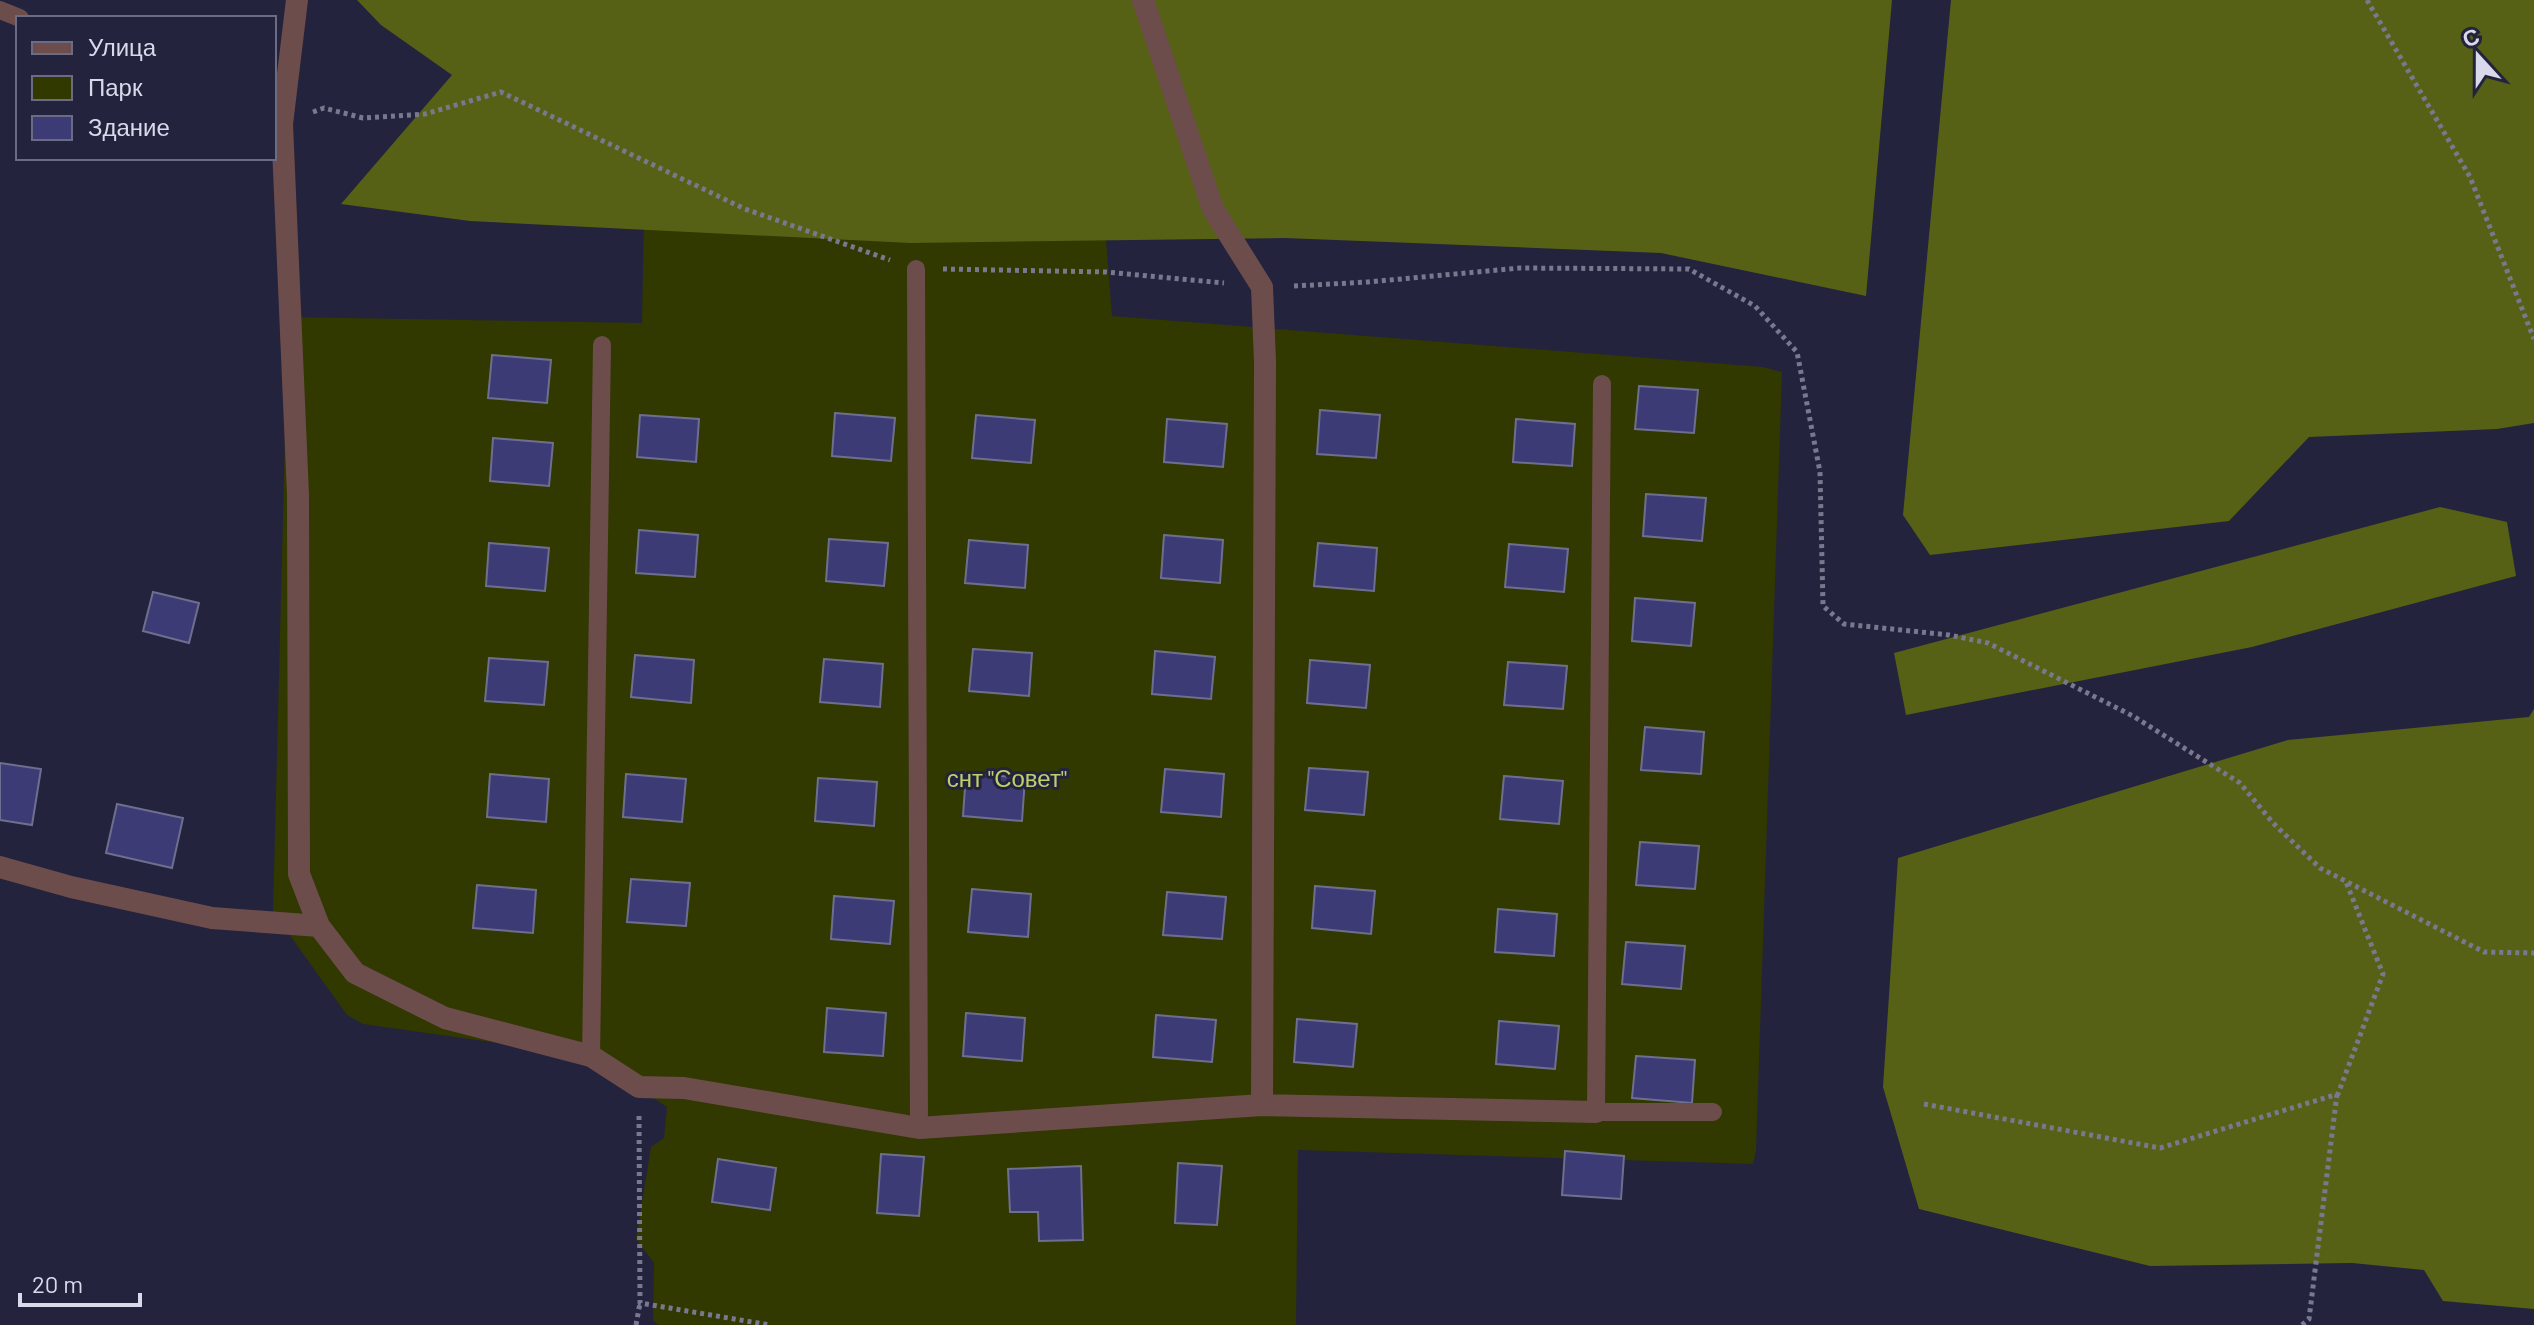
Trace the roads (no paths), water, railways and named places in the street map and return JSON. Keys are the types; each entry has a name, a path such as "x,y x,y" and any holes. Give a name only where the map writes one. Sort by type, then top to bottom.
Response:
{"street":[{"path":"297,0 278,123 298,495 299,874 319,926 355,973 445,1018 591,1056 639,1087 684,1088 919,1128 1262,1105 1596,1112"},
{"path":"1143,0 1213,209 1262,287 1265,362 1262,1105"},
{"path":"0,867 71,887 212,918 319,926"}],"lane":[{"path":"916,269 919,1128"},
{"path":"591,1056 602,345"},
{"path":"1602,384 1596,1112 1713,1112"}],"park label":[{"name":"снт \"Совет\"","path":"1007,777"}]}
